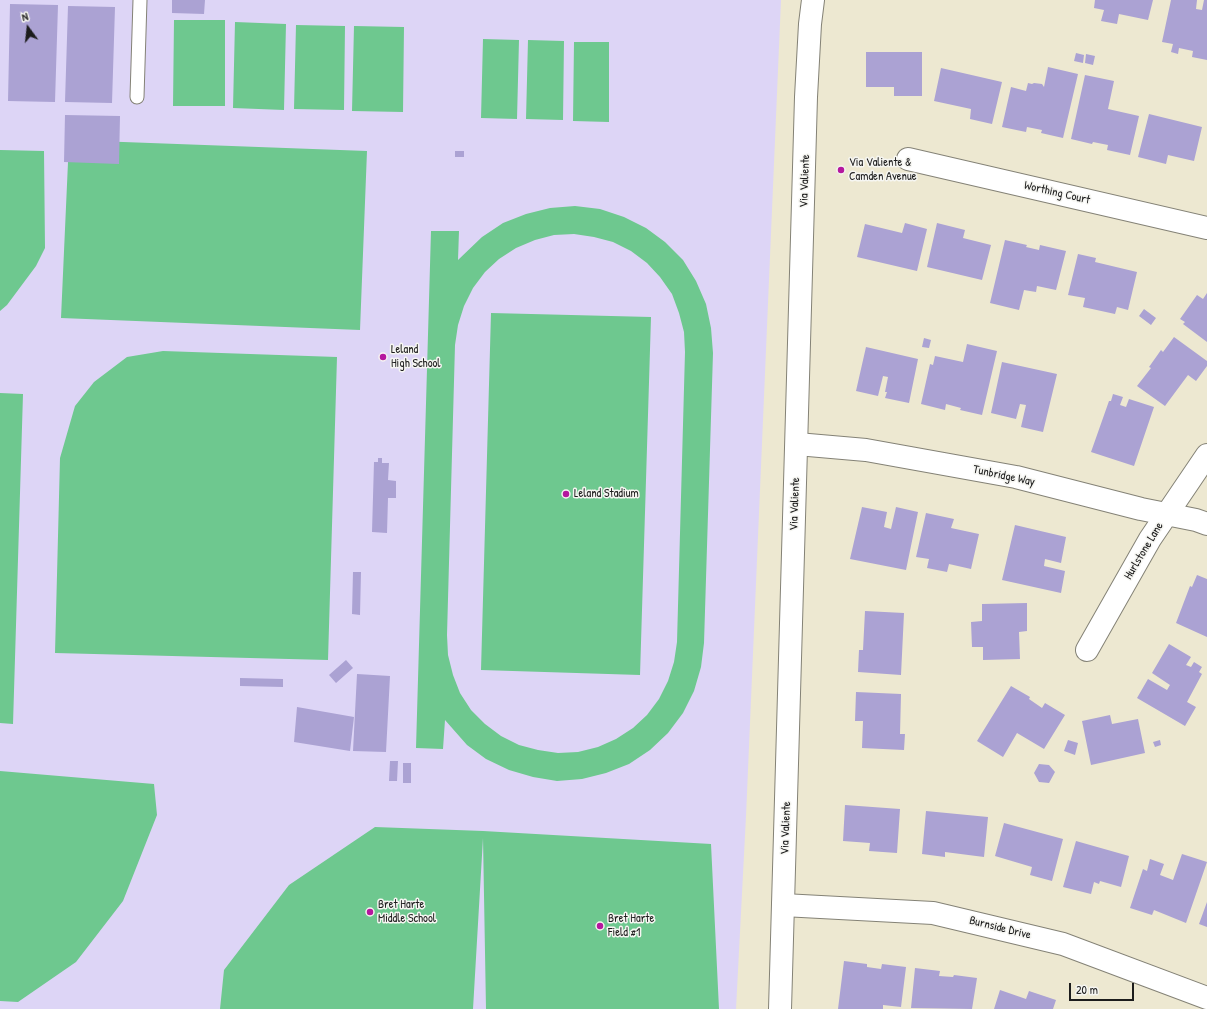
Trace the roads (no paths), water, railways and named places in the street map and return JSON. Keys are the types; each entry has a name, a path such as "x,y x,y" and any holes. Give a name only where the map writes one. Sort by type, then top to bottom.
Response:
{"street":[{"name":"Via Valiente","path":"780,1009 806,97 813,0"},
{"name":"Worthing Court","path":"908,159 1207,228"},
{"name":"Tunbridge Way","path":"797,444 866,450 1016,477 1140,509 1196,520 1207,524"},
{"name":"Hurlstone Lane","path":"1087,650 1150,539 1207,456"},
{"name":"Burnside Drive","path":"783,905 933,913 1063,944 1207,998"}],"lane":[{"path":"137,97 140,0"}],"place":[{"name":"Via Valiente & Camden Avenue","path":"841,170"},
{"name":"Leland High School","path":"383,357"},
{"name":"Leland Stadium","path":"566,494"},
{"name":"Bret Harte Middle School","path":"370,912"},
{"name":"Bret Harte Field #1","path":"600,926"}]}
